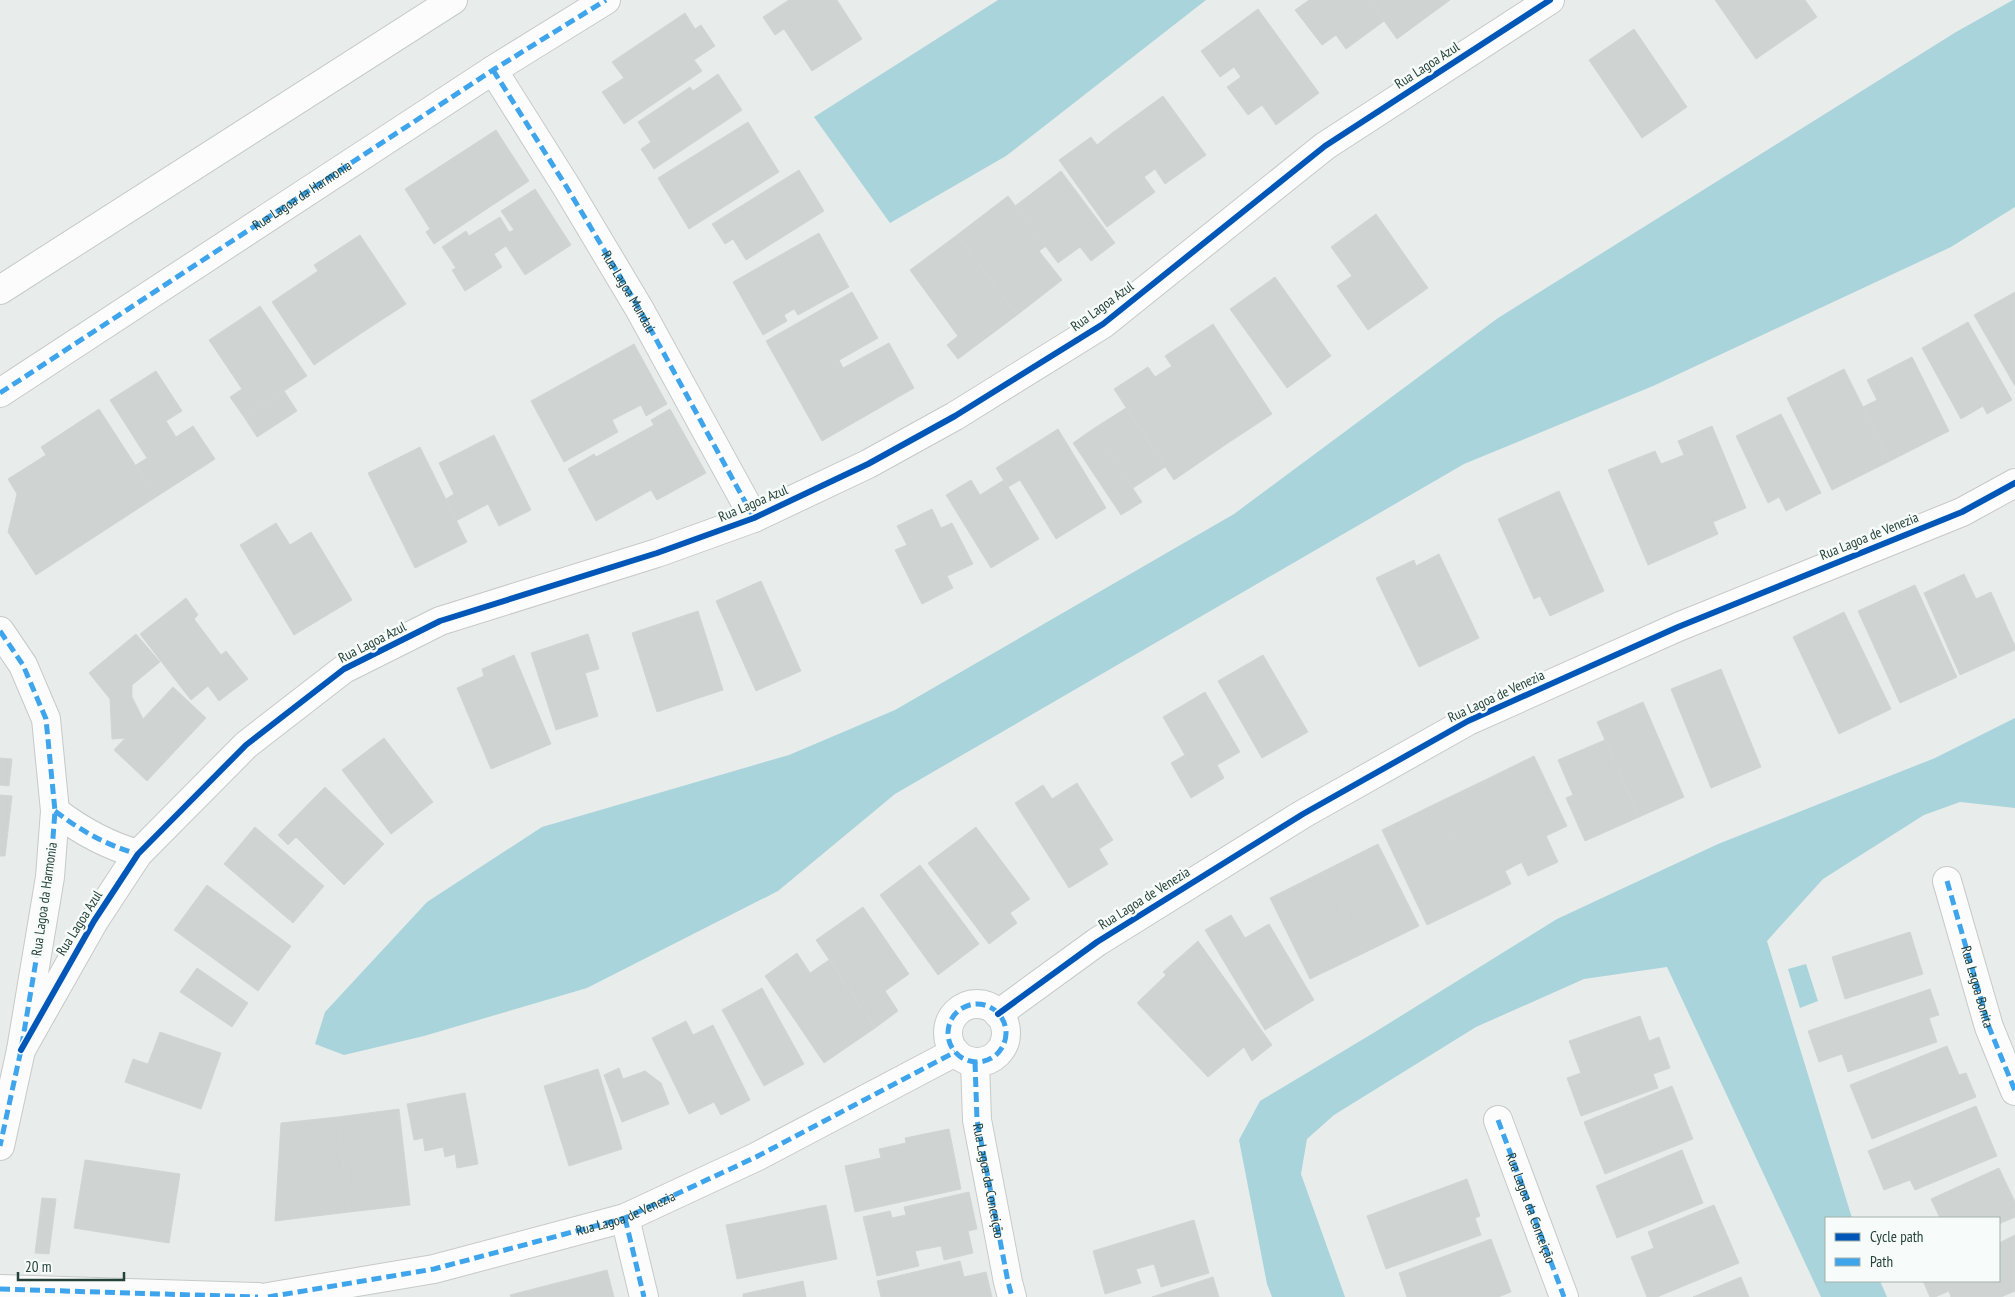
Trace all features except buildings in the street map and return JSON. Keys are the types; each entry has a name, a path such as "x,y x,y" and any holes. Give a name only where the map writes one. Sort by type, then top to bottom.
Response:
{"street":[{"path":"0,290 453,0"},
{"name":"Rua Lagoa da Harmonia","path":"0,393 493,70 606,0"},
{"name":"Rua Lagoa Azul","path":"21,1050 89,928 138,854 246,744 344,669 440,621 656,553 754,518 868,464 955,416 1103,324 1325,146 1550,0"},
{"name":"Rua Lagoa Mundaú","path":"493,70 566,186 640,310 754,518"},
{"name":"Rua Lagoa de Venezia","path":"998,1014 1097,942 1294,819 1468,721 1678,627 1962,512 2015,483"},
{"name":"Rua Lagoa da Harmonia","path":"0,631 23,665 46,719 55,811 50,877 21,1050 0,1146"},
{"path":"55,811 77,828 95,838 117,848 138,854"},
{"name":"Rua Lagoa Bonita","path":"1947,881 1989,1027 2015,1091"},
{"path":"978,1004 990,1007 998,1014 1004,1024 1006,1035 1002,1046 996,1055 986,1061 965,1057 949,1043 948,1032 951,1021 958,1012 967,1006 978,1004"},
{"name":"Rua Lagoa de Venezia","path":"268,1297 434,1269 626,1218 756,1158 965,1057"},
{"name":"Rua Lagoa da Conceição","path":"965,1057 1012,1297"},
{"name":"Rua Lagoa da Conceição","path":"1498,1120 1564,1297"},
{"path":"626,1218 644,1297"},
{"path":"0,1289 258,1297"}],"water":[{"path":"998,0 1206,0 1006,156 890,223 814,117"},
{"path":"2015,0 2015,207 1951,247 1653,386 1464,464 895,794 778,891 587,988 424,1036 344,1055 315,1044 325,1012 427,902 542,827 789,755 895,710 1234,514 1498,318 1956,32"},
{"path":"2015,718 2015,808 1960,802 1924,815 1823,879 1767,941 1852,1217 1825,1217 1825,1282 1880,1282 1887,1297 1821,1297 1667,967 1584,979 1476,1027 1334,1115 1307,1139 1301,1174 1345,1297 1272,1297 1267,1284 1239,1140 1260,1101 1557,919 1718,844 1935,758"},
{"path":"1806,964 1818,1001 1800,1008 1788,969"}],"marked path":[{"path":"0,393 493,70 606,0"},
{"path":"493,70 566,186 640,310 754,518"},
{"path":"0,631 23,665 46,719 55,811 50,877 21,1050 0,1146"},
{"path":"55,811 94,837 138,854"},
{"path":"1947,881 1989,1027 2015,1091"},
{"path":"977,1004 993,1009 1001,1017 1006,1033 1001,1049 993,1057 977,1062 961,1057 953,1049 948,1033 953,1017 961,1009 977,1004"},
{"path":"268,1297 434,1269 625,1218 756,1157 955,1052"},
{"path":"975,1062 977,1120 1012,1297"},
{"path":"1498,1120 1564,1297"},
{"path":"625,1218 644,1297"},
{"path":"0,1289 258,1297"}],"cycle path":[{"path":"21,1050 94,921 138,854 246,745 344,669 440,621 657,553 754,518 868,464 955,416 1103,324 1325,146 1550,0"},
{"path":"998,1014 1097,942 1303,814 1468,721 1678,627 1962,512 2015,483"}]}
